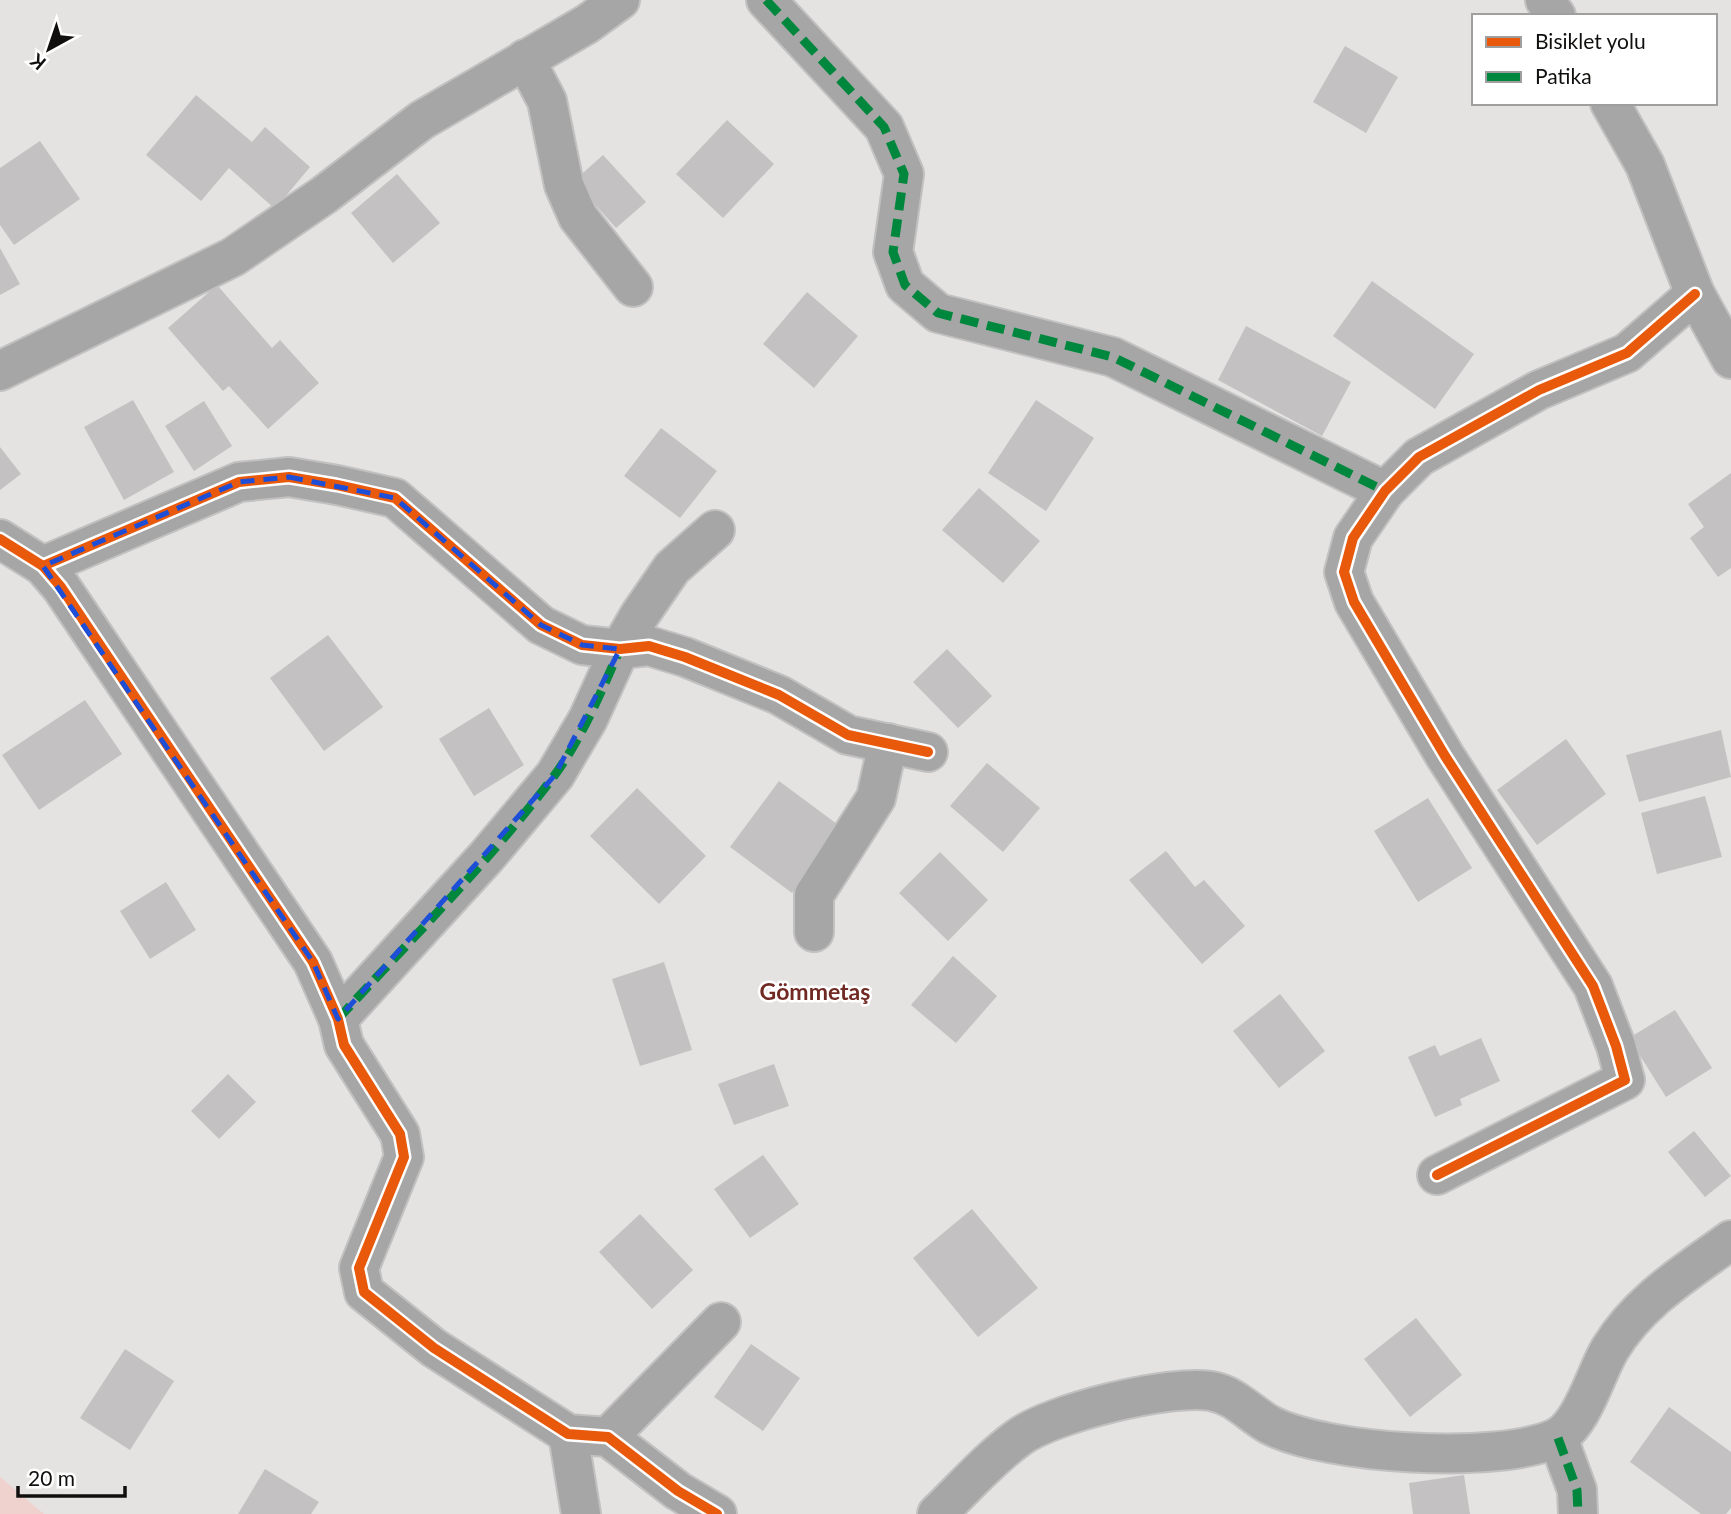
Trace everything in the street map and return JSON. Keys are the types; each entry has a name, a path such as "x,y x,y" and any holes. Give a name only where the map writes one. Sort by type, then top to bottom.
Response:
{"street":[{"path":"0,371 233,257 324,195 422,120 587,24 620,0"},
{"path":"766,0 884,127 904,174 893,252 905,285 938,313 1113,357 1385,491"},
{"path":"525,59 547,100 564,185 578,217 633,287"},
{"path":"1612,105 1645,165 1695,293 1731,359"},
{"path":"1437,1175 1625,1080 1616,1046 1593,986 1445,756 1354,601 1344,572 1353,538 1385,491 1419,457 1539,390 1627,353 1695,293"},
{"path":"43,566 239,482 289,477 395,498 541,625 582,645 620,649 649,646 685,657 779,695 848,735 928,751"},
{"path":"338,1019 486,856 555,775 588,719 620,649 672,568 715,530"},
{"path":"0,539 43,566 61,587 313,962 338,1019 344,1045 400,1134 404,1157 359,1268 364,1292 434,1348 568,1434 608,1437 678,1491 717,1514"},
{"path":"814,932 814,895 876,797 888,743"},
{"path":"937,1514 1019,1437 1067,1415 1124,1401 1189,1391 1211,1391 1233,1398 1270,1425 1333,1446 1480,1455 1558,1438 1583,1409 1611,1349 1650,1298 1731,1240"},
{"path":"608,1437 721,1322"},
{"path":"568,1434 581,1514"},
{"path":"1558,1438 1577,1490 1578,1514"}],"highlighted area":[{"path":"289,477 395,498 541,625 582,645 620,649 555,775 338,1019 313,962 43,566 239,482"}],"shaded area":[{"path":"0,1477 44,1514 0,1514"}],"building":[{"path":"1345,46 1398,77 1366,133 1313,102"},
{"path":"196,95 252,142 265,127 310,167 275,209 229,168 201,201 146,155"},
{"path":"727,120 774,164 723,218 676,174"},
{"path":"40,141 80,199 14,245 0,225 0,168"},
{"path":"603,155 646,202 616,228 574,181"},
{"path":"397,174 440,223 393,263 351,213"},
{"path":"0,248 20,284 0,295"},
{"path":"1372,281 1474,354 1435,409 1333,336"},
{"path":"217,285 272,348 280,340 319,383 268,429 229,386 223,391 168,328"},
{"path":"807,292 858,336 814,388 763,344"},
{"path":"1246,326 1351,382 1322,436 1218,380"},
{"path":"133,400 174,472 124,500 84,427"},
{"path":"1036,400 1094,438 1046,511 988,473"},
{"path":"204,401 232,446 194,471 165,426"},
{"path":"661,428 717,471 680,518 624,476"},
{"path":"0,447 21,474 0,490"},
{"path":"1731,473 1731,568 1718,577 1690,538 1704,527 1688,504"},
{"path":"979,488 1040,541 1003,583 942,530"},
{"path":"328,635 383,707 324,751 270,678"},
{"path":"947,649 992,696 958,728 913,682"},
{"path":"85,700 122,754 39,810 2,755"},
{"path":"489,708 524,765 474,796 439,739"},
{"path":"1721,730 1731,777 1639,802 1626,755"},
{"path":"1566,739 1606,794 1537,845 1497,790"},
{"path":"987,763 1040,808 1003,852 950,806"},
{"path":"779,781 841,827 792,893 730,847"},
{"path":"637,788 706,856 659,904 590,836"},
{"path":"1705,796 1722,857 1657,874 1641,813"},
{"path":"1428,798 1472,868 1418,902 1374,831"},
{"path":"1166,851 1195,887 1204,880 1245,926 1202,964 1129,880"},
{"path":"940,852 988,900 948,941 899,893"},
{"path":"166,882 196,930 150,959 120,911"},
{"path":"953,956 997,996 956,1043 911,1005"},
{"path":"664,962 692,1050 640,1066 612,979"},
{"path":"1280,994 1325,1051 1279,1088 1233,1031"},
{"path":"1675,1010 1712,1068 1666,1097 1629,1038"},
{"path":"1481,1038 1500,1081 1460,1099 1462,1105 1435,1117 1408,1057 1435,1045 1440,1056"},
{"path":"774,1064 789,1106 734,1125 718,1084"},
{"path":"228,1074 256,1102 219,1139 191,1111"},
{"path":"1694,1131 1731,1176 1705,1197 1668,1152"},
{"path":"763,1155 799,1204 750,1238 714,1189"},
{"path":"972,1209 1038,1288 978,1337 913,1258"},
{"path":"640,1214 693,1270 652,1309 599,1252"},
{"path":"1416,1318 1462,1375 1410,1417 1364,1359"},
{"path":"751,1344 800,1378 763,1431 714,1397"},
{"path":"125,1349 174,1381 130,1450 80,1418"},
{"path":"1669,1407 1731,1452 1731,1508 1726,1514 1701,1514 1630,1462"},
{"path":"265,1469 319,1502 311,1514 238,1514"},
{"path":"1464,1475 1470,1514 1413,1514 1409,1483"}],"marked path":[{"path":"766,0 884,127 904,174 893,252 905,285 938,313 1113,357 1385,491"},
{"path":"338,1019 476,870 554,776 582,730 620,649"},
{"path":"1558,1438 1577,1490 1578,1514"}],"cycle path":[{"path":"1437,1175 1625,1080 1616,1046 1593,986 1445,756 1354,602 1344,572 1353,538 1385,491 1419,457 1539,390 1627,353 1695,294"},
{"path":"43,566 239,482 289,477 337,485 395,498 541,625 582,645 620,649 649,646 685,657 779,695 848,735 928,752"},
{"path":"0,539 43,566 61,587 313,962 338,1019 344,1045 400,1134 404,1157 359,1268 364,1292 434,1348 568,1434 608,1437 678,1491 717,1514"}],"district":[{"name":"Gömmetaş","path":"815,992"}]}
